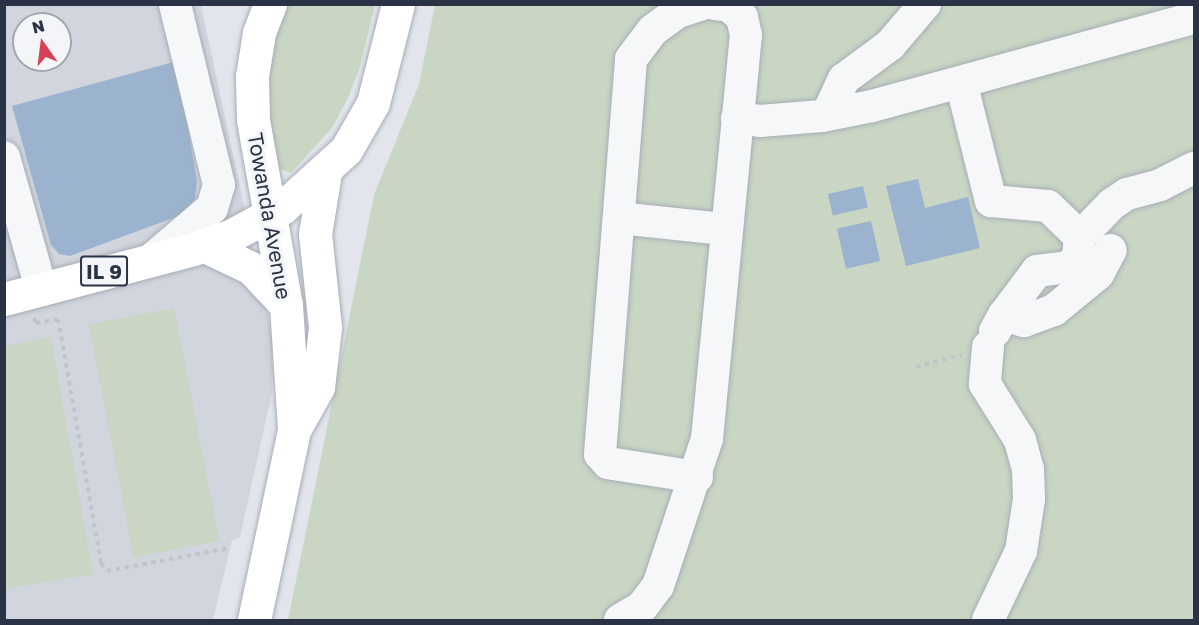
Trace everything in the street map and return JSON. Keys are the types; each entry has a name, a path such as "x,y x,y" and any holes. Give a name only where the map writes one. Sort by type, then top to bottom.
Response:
{"main road":[{"name":"Towanda Avenue","path":"254,621 294,430 286,305 253,120 252,76 259,33 270,4"},
{"name":"IL 9","path":"26,299 203,245 271,215 325,173 346,150 373,103 398,4"},
{"name":"Towanda Avenue","path":"294,430 318,387 325,327 315,234 325,173"},
{"path":"203,245 251,268 286,305"}],"lane":[{"path":"152,259 212,208 219,185 175,4"},
{"path":"696,477 608,462 600,454 631,59 653,30 678,12 702,4"},
{"path":"620,621 642,607 658,586 696,477 706,439 744,26 742,17 729,6 714,4"},
{"path":"827,115 844,79 890,45 925,4"},
{"path":"737,118 760,121 827,115 961,82 1194,18"},
{"path":"961,82 990,201 1048,206 1080,237"},
{"path":"4,157 26,299"},
{"path":"988,621 1021,551 1029,499 1028,469 1020,440 985,384 988,348 1004,315 1037,271 1068,267 1078,258 1080,237 1092,221 1127,194 1160,184 1194,168"},
{"path":"619,218 724,229"},
{"path":"1004,315 1024,321 1054,310 1098,274 1111,250"}],"path":[{"path":"26,299 36,323 58,319 100,563 106,571 229,548"},
{"path":"916,367 988,348"}],"shaded area":[{"path":"4,5 201,5 273,341 272,393 240,537 232,540 213,620 5,620"}],"green space":[{"path":"281,5 375,5 360,67 348,98 332,128 291,173 277,168 265,92 273,27"},
{"path":"435,5 1194,5 1194,620 288,620 374,195 419,84"},
{"path":"174,308 219,541 134,557 89,325"},
{"path":"51,337 93,574 5,589 5,346"}],"water":[{"path":"177,61 197,182 195,199 184,214 70,256 59,254 51,245 12,106"},
{"path":"918,179 925,208 968,197 980,248 906,266 886,186"},
{"path":"863,186 868,207 833,216 828,194"},
{"path":"871,221 880,261 846,269 837,229"}]}
